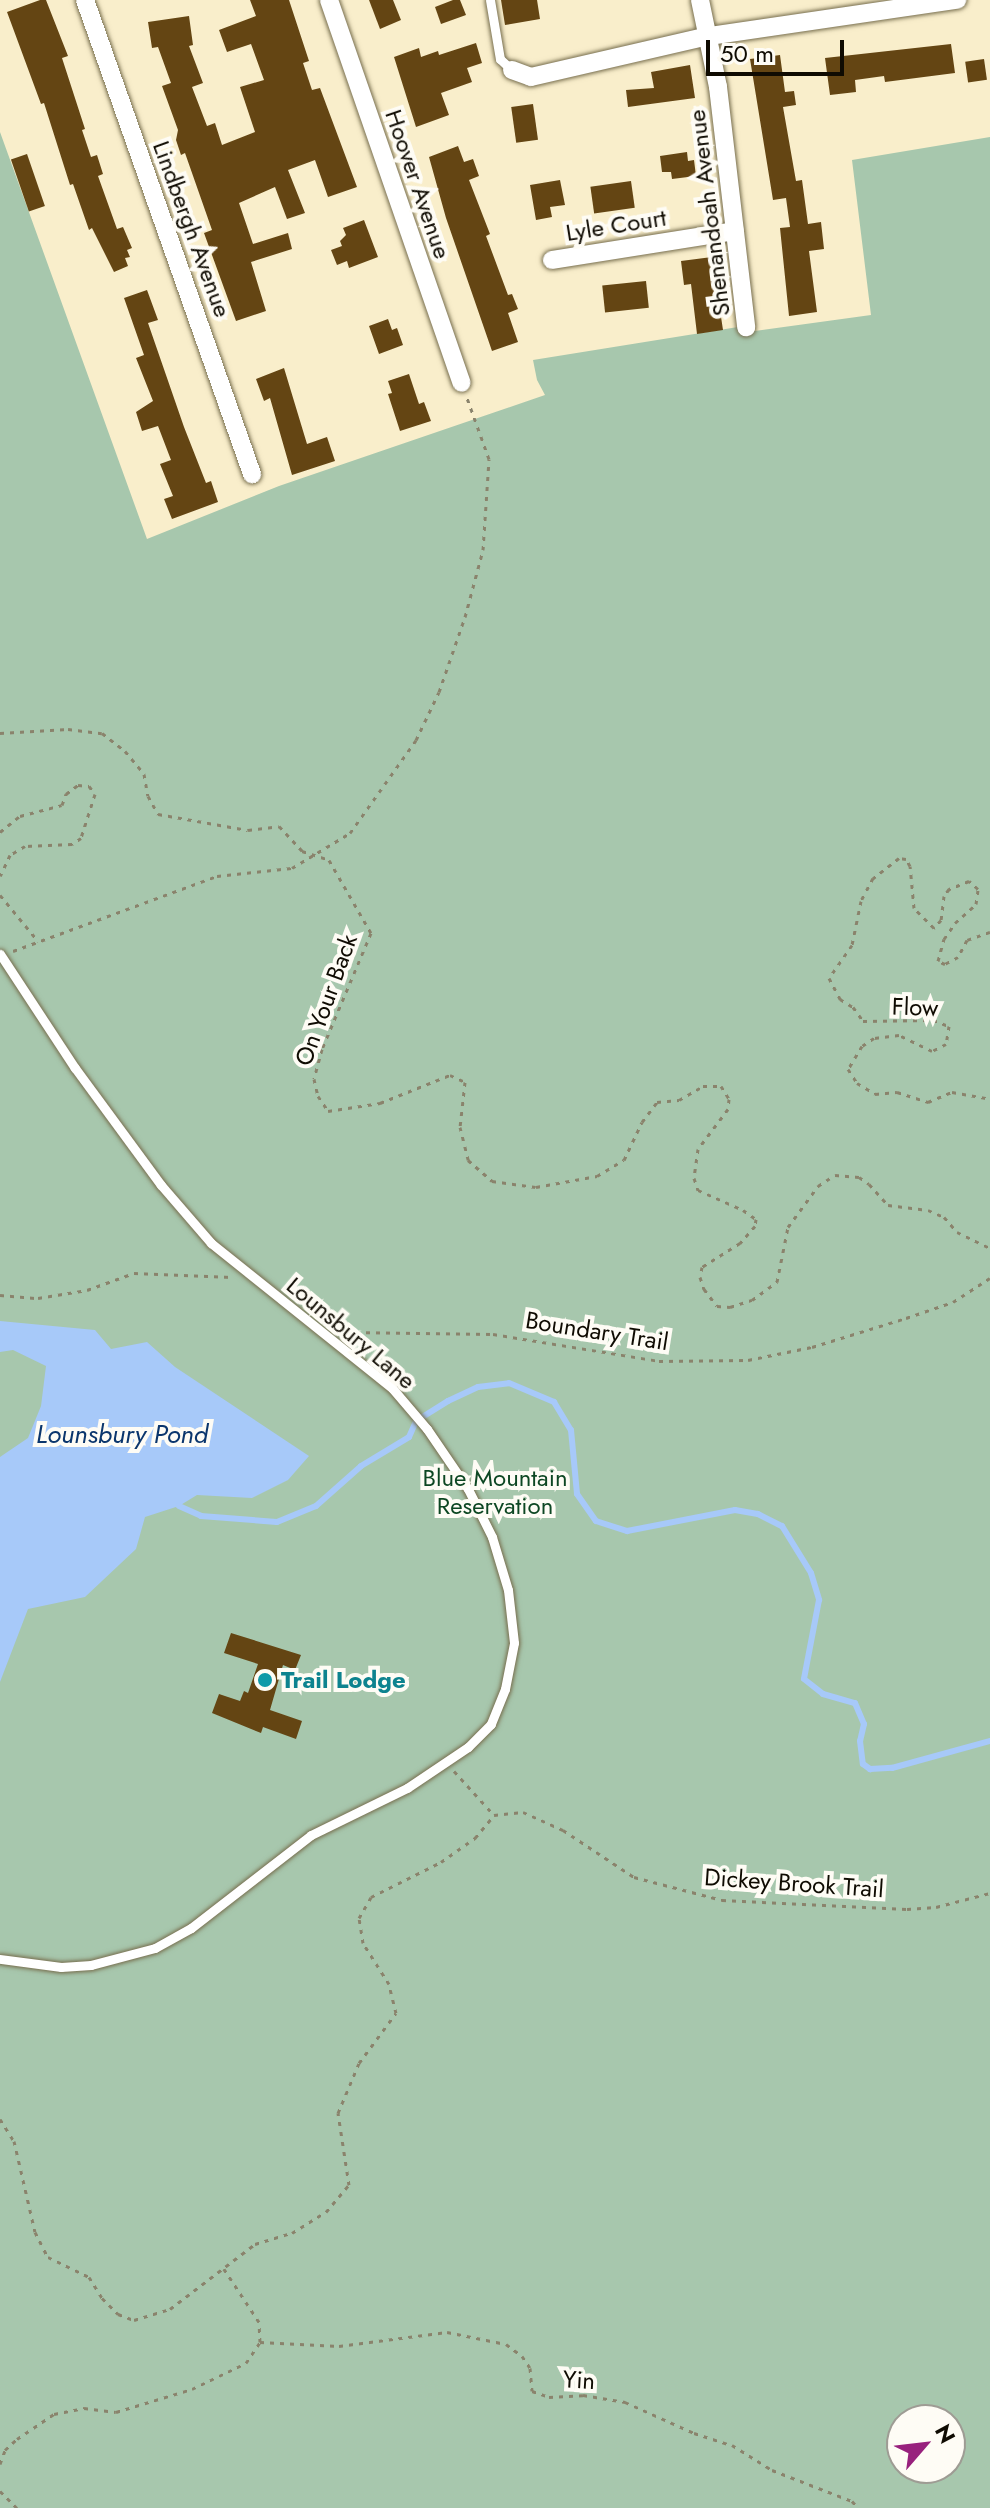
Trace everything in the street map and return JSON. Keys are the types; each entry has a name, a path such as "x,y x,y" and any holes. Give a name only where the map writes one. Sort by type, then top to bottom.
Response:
{"street":[{"name":"Lindbergh Avenue","path":"85,0 252,474"},
{"name":"Hoover Avenue","path":"329,0 462,383"},
{"name":"Shenandoah Avenue","path":"700,0 709,36 746,327"},
{"path":"512,70 531,77 709,36 957,0"},
{"name":"Lyle Court","path":"552,260 735,231"}],"lane":[{"path":"490,0 500,59 512,70"},
{"name":"Lounsbury Lane","path":"0,955 75,1068 161,1185 211,1243 327,1334 411,1409 468,1489 492,1537 508,1590 514,1643 505,1689 491,1724 447,1763 407,1788 311,1835 191,1928 155,1948 91,1965 61,1967 0,1959"}],"path":[{"path":"0,955 217,876 292,868 350,833 416,740 439,692 465,617 483,550 489,459 462,383"},
{"name":"On Your Back","path":"0,735 68,729 102,733 125,751 144,774 148,796 158,814 248,830 279,826 302,851 329,860 337,870 345,893 371,933 322,1049 314,1079 318,1096 328,1111 380,1103 450,1075 465,1082 460,1127 468,1160 492,1181 536,1187 597,1176 624,1160 642,1122 657,1102 679,1100 703,1086 721,1086 729,1099 728,1109 698,1149 694,1178 698,1190 756,1219 755,1226 740,1243 702,1267 700,1277 704,1289 717,1306 730,1307 752,1300 777,1282 788,1227 818,1186 835,1175 859,1177 888,1205 928,1210 944,1217 957,1232 990,1248"},
{"path":"0,832 20,816 62,805 66,794 78,785 89,786 95,794 81,838 72,844 25,846 10,855 0,876"},
{"name":"Flow","path":"990,932 967,940 958,957 945,964 938,961 944,939 955,923 976,904 978,889 969,881 949,889 944,896 941,920 934,928 914,908 910,866 906,859 899,858 873,878 858,910 852,945 829,978 840,999 853,1007 863,1021 933,1020 949,1026 946,1044 932,1051 899,1035 874,1038 862,1046 848,1069 857,1083 875,1094 897,1092 928,1102 952,1092 990,1099"},
{"path":"0,895 39,942"},
{"path":"0,1295 38,1298 87,1290 134,1273 228,1278 250,1275"},
{"name":"Boundary Trail","path":"327,1334 378,1331 493,1334 659,1361 748,1360 812,1347 906,1318 953,1302 990,1278"},
{"path":"0,2119 14,2141 35,2232 48,2257 89,2277 102,2298 118,2314 134,2320 170,2309 255,2244 292,2233 326,2212 349,2185 338,2113 359,2063 396,2013 389,1984 363,1943 359,1918 371,1897 441,1862 475,1838 494,1815 447,1763"},
{"name":"Dickey Brook Trail","path":"494,1815 523,1812 563,1830 634,1877 722,1900 907,1909 936,1907 990,1893"},
{"path":"0,2464 5,2450 54,2414 84,2408 116,2412 192,2389 246,2363 260,2342 259,2322 224,2269"},
{"name":"Yin","path":"260,2342 339,2346 447,2332 506,2344 522,2356 530,2368 532,2391 549,2397 583,2395 625,2402 694,2433 732,2445 772,2470 852,2501 858,2508"},
{"path":"0,2491 17,2508"}],"green space":[{"name":"Blue Mountain Reservation","path":"0,132 147,539 279,486 545,395 537,380 533,360 738,327 740,333 871,315 852,160 990,137 990,2508 0,2508"}],"water":[{"name":"Lounsbury Pond","path":"0,1321 95,1330 111,1349 147,1342 175,1367 309,1456 288,1480 252,1498 197,1495 179,1506 145,1517 136,1549 85,1597 28,1609 0,1682 0,1457 28,1438 41,1406 46,1366 13,1350 0,1352"}],"building":[{"path":"46,0 68,56 62,58 85,129 82,130 91,157 97,155 103,174 98,176 117,229 123,227 132,248 127,250 130,257 125,258 128,266 114,272 92,228 89,230 73,184 70,185 44,103 41,104 7,12"},
{"path":"250,0 289,0 309,61 303,63 312,90 320,88 357,187 328,197 315,160 288,170 305,213 287,219 275,187 239,203 253,244 288,233 292,249 251,262 266,311 236,321 204,233 212,230 185,153 181,155 176,140 178,130 162,86 171,83 158,47 152,48 148,22 189,16 193,45 189,46 203,83 192,87 207,126 215,123 222,145 255,132 240,87 264,80 251,44 227,52 219,30 256,16"},
{"path":"369,0 393,0 401,20 380,29"},
{"path":"460,0 466,15 441,24 435,7"},
{"path":"501,0 537,0 540,19 505,25"},
{"path":"476,43 482,63 467,68 472,82 441,93 449,115 416,127 394,57 419,48 421,57 438,51 439,55"},
{"path":"951,44 955,73 885,82 884,76 855,80 856,92 830,95 825,58"},
{"path":"780,55 785,92 794,91 796,105 783,107 796,181 802,180 808,224 821,222 824,249 809,251 817,312 789,316 780,228 790,227 786,198 773,200 750,59"},
{"path":"984,59 987,80 968,82 965,62"},
{"path":"690,65 695,98 628,107 626,90 654,88 651,72"},
{"path":"533,104 538,140 516,143 511,107"},
{"path":"458,146 464,162 473,159 479,176 469,180 490,234 486,236 508,295 512,294 518,309 508,313 518,342 492,351 446,218 429,157"},
{"path":"687,152 688,161 694,160 696,176 672,179 671,172 662,172 660,156"},
{"path":"27,154 45,206 29,212 11,160"},
{"path":"560,180 565,205 550,207 552,217 536,220 530,185"},
{"path":"631,181 635,208 594,213 590,187"},
{"path":"364,220 378,257 349,268 347,261 337,265 331,250 342,246 340,241 346,235 343,228"},
{"path":"712,257 723,330 697,334 691,284 684,285 681,261"},
{"path":"646,281 649,308 605,312 602,286"},
{"path":"147,290 158,320 148,323 184,427 206,483 211,481 218,502 172,519 164,499 173,496 160,464 171,460 158,426 142,431 136,412 153,401 136,358 144,355 124,298"},
{"path":"388,319 392,330 397,328 403,345 379,354 369,326"},
{"path":"284,368 307,444 327,437 335,461 292,475 270,398 264,401 256,379"},
{"path":"409,374 419,404 424,402 431,421 400,431 388,394 392,393 388,381"},
{"name":"Trail Lodge","path":"231,1633 301,1655 295,1670 283,1665 270,1710 302,1721 296,1739 263,1727 261,1733 212,1713 219,1694 240,1701 244,1691 248,1693 258,1664 224,1653"}],"waterway":[{"path":"179,1506 201,1516 277,1522 316,1506 361,1466 409,1437 416,1421 448,1401 478,1387 509,1383 554,1402 571,1430 577,1494 596,1521 627,1531 735,1510 758,1514 782,1526 811,1573 819,1600 804,1679 823,1694 855,1703 864,1724 860,1741 863,1764 870,1769 892,1768 990,1741"}],"place":[{"name":"Trail Lodge","path":"265,1680"}]}
